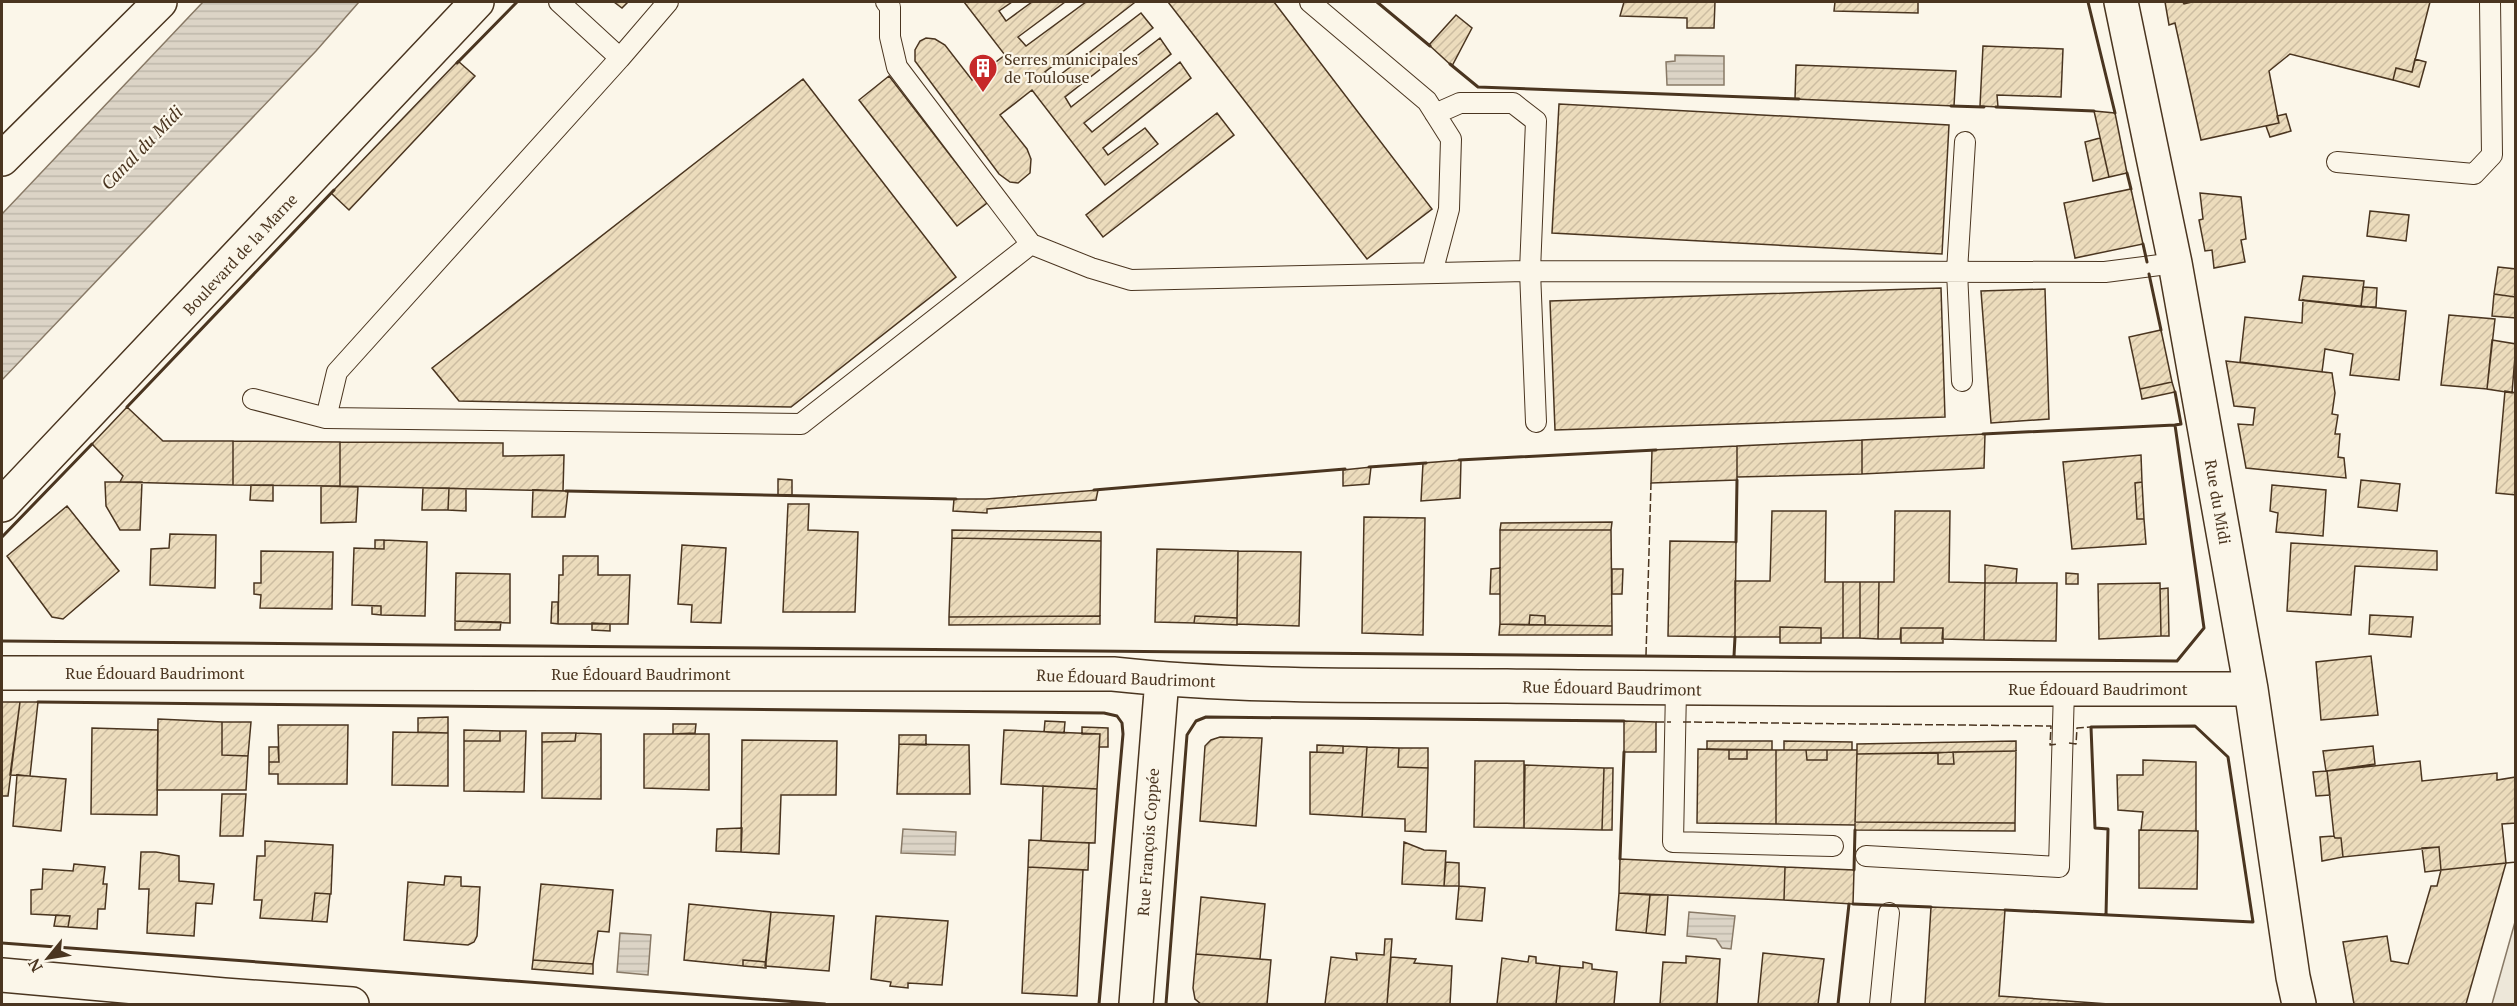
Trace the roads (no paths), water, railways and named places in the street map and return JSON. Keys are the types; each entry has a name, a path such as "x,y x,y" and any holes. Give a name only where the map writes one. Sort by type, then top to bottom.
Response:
{"street":[{"name":"Boulevard de la Marne","path":"2,505 477,2"},
{"name":"Rue du Midi","path":"2121,2 2175,263 2251,689 2299,1005"},
{"path":"2,159 149,9"},
{"name":"Rue Édouard Baudrimont","path":"2,673 1113,674 1249,683 1676,689 2251,689"},
{"name":"Rue François Coppée","path":"1136,1005 1162,679"},
{"path":"2,975 223,1000 352,1005"}],"lane":[{"path":"559,2 620,58"},
{"path":"327,418 337,372 668,2"},
{"path":"886,2 890,7 890,37 897,67 1031,244 1091,268 1131,280 1530,271 2105,272 2175,263"},
{"path":"1310,2 1427,101 1450,139 1449,209 1432,273"},
{"path":"2337,162 2474,174 2480,168 2492,155 2490,2"},
{"path":"1436,114 1460,103 1513,103 1536,121 1530,271 1536,422"},
{"path":"1962,381 1957,271 1965,142"},
{"path":"254,399 327,418 801,424 1031,244"},
{"path":"1866,856 2060,867 2064,688"},
{"path":"1676,689 1673,842 1833,846"},
{"path":"1880,1005 1889,913"}],"water":[{"name":"Canal du Midi","path":"203,2 359,2 316,51 2,380 2,214"},
{"path":"1675,55 1724,56 1724,85 1667,85 1666,62 1675,61"},
{"path":"903,829 956,832 955,855 901,853"},
{"path":"1689,912 1735,916 1731,949 1722,948 1716,939 1687,936"},
{"path":"620,933 651,935 648,975 617,972"}],"place":[{"name":"Serres municipales de Toulouse","path":"983,94"}]}
